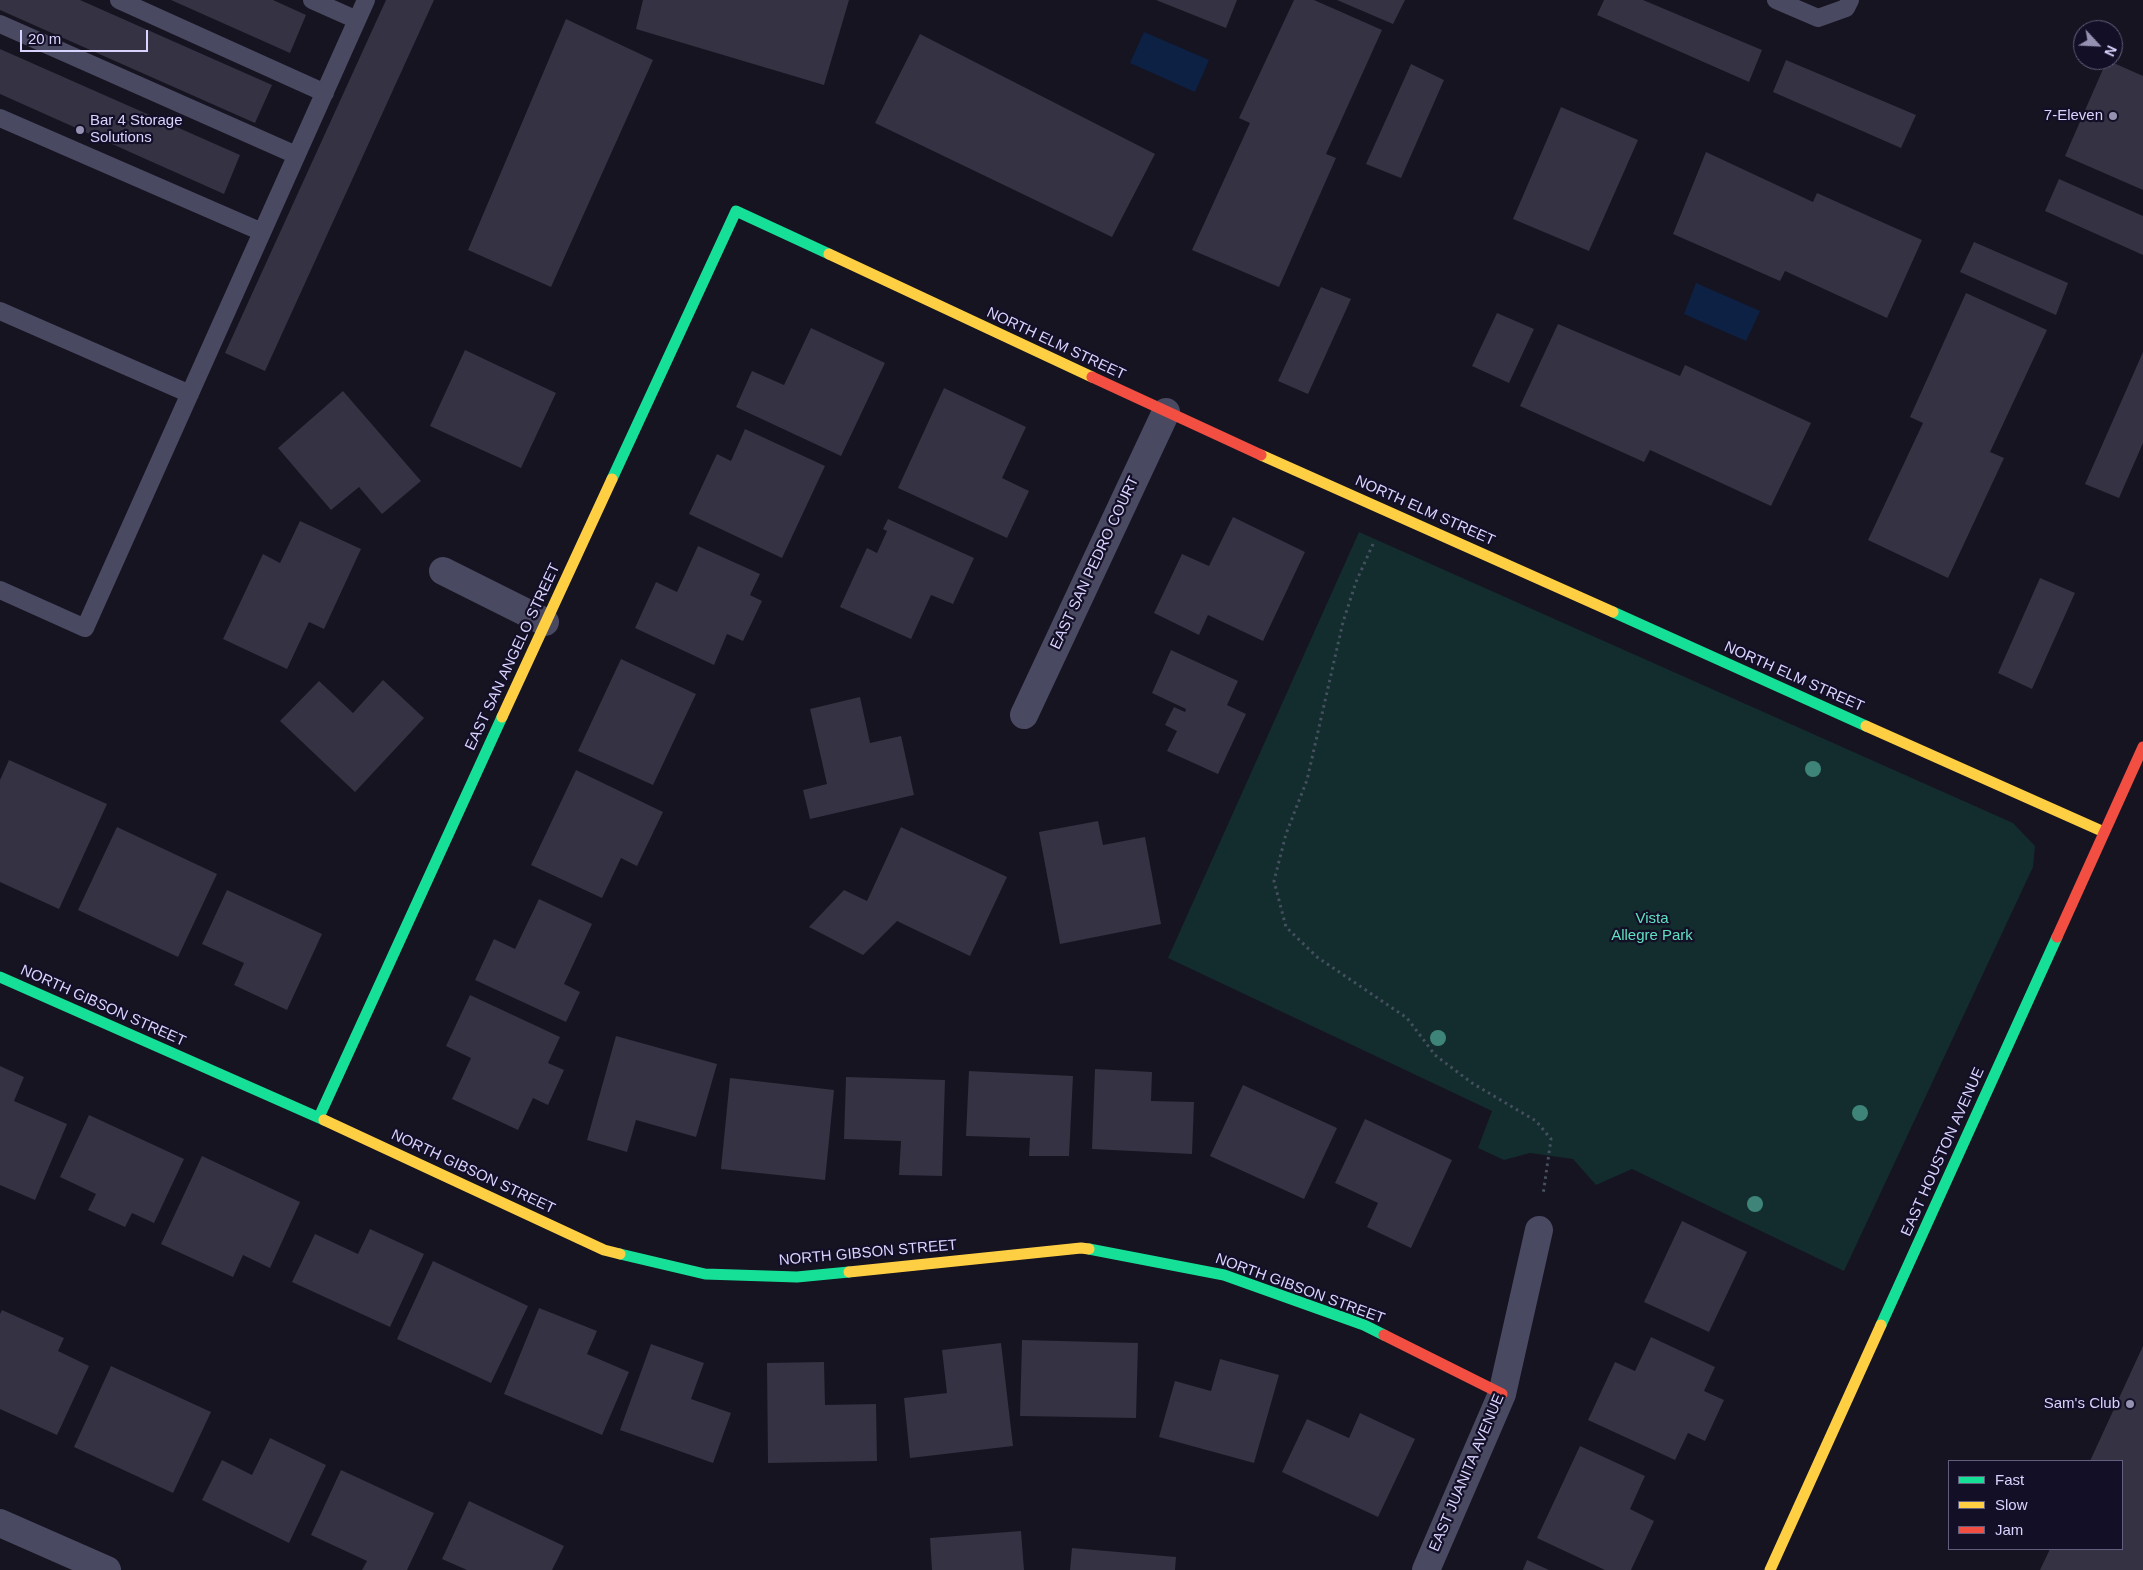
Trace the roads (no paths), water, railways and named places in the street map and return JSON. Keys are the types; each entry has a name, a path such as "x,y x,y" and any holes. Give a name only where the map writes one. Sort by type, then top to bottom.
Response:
{"street":[{"name":"NORTH ELM STREET","path":"736,211 1166,412 2104,832"},
{"name":"EAST SAN ANGELO STREET","path":"320,1117 545,622 736,211"},
{"name":"EAST SAN PEDRO COURT","path":"1024,715 1166,412"},
{"path":"443,571 545,622"},
{"name":"EAST HOUSTON AVENUE","path":"1770,1570 2143,747"},
{"name":"NORTH GIBSON STREET","path":"0,977 320,1117 604,1250 705,1274 797,1277 1081,1248 1224,1275 1364,1325 1502,1394"},
{"name":"EAST JUANITA AVENUE","path":"1426,1570 1502,1394 1539,1230"},
{"path":"0,1522 106,1570"}],"lane":[{"path":"118,0 324,93"},
{"path":"312,0 357,20"},
{"path":"0,590 85,628 366,0"},
{"path":"1776,0 1818,18 1846,8 1850,0"},
{"path":"0,24 296,156"},
{"path":"0,118 262,232"},
{"path":"0,311 190,394"}],"water":[{"path":"1144,32 1209,60 1195,92 1130,63"},
{"path":"1696,283 1760,311 1746,341 1684,314"}],"place":[{"name":"7-Eleven","path":"2113,116"},
{"name":"Bar 4 Storage Solutions","path":"80,130"},
{"name":"Sam's Club","path":"2130,1404"}],"park label":[{"name":"Vista Allegre Park","path":"1652,928"}]}
